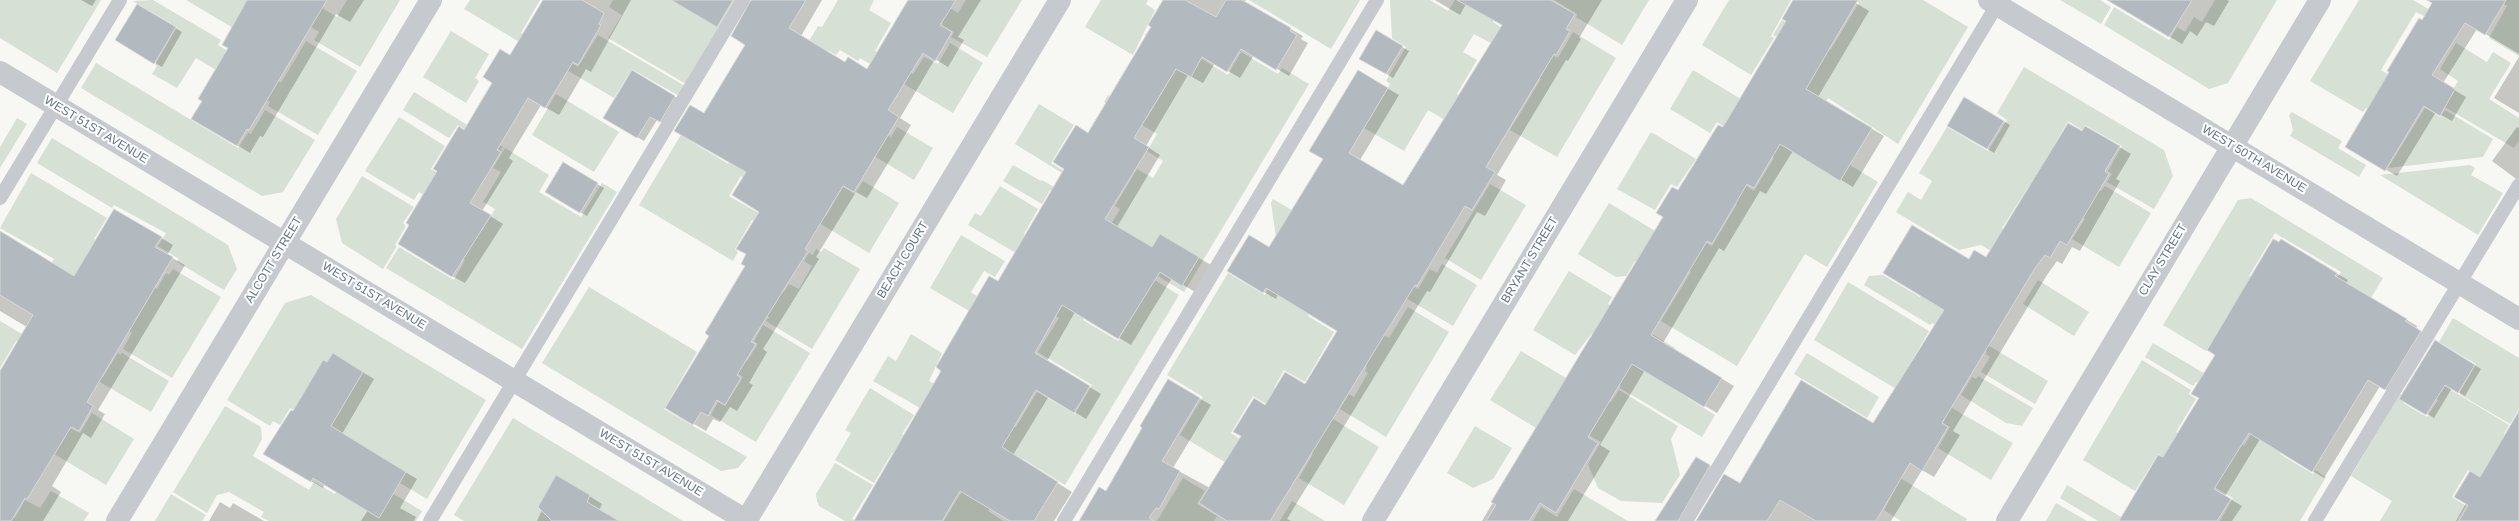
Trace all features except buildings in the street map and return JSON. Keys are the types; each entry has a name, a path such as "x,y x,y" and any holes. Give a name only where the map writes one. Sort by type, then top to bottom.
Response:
{"street":[{"name":"ALCOTT STREET","path":"117,521 431,0"},
{"name":"BEACH COURT","path":"747,521 1060,0"},
{"name":"BRYANT STREET","path":"1373,521 1687,0"},
{"name":"CLAY STREET","path":"2007,521 2320,0"},
{"name":"WEST 50TH AVENUE","path":"1995,2 2519,319"},
{"name":"WEST 51ST AVENUE","path":"0,72 747,521"}],"lane":[{"path":"0,198 120,0"},
{"path":"430,521 743,0"},
{"path":"1064,521 1377,0"},
{"path":"1686,521 1995,2"},
{"path":"2315,521 2519,185"}],"shaded area":[{"path":"0,0 101,0 57,73 0,38"},
{"path":"153,0 221,40 218,45 281,83 306,41 357,71 318,135 268,106 270,102 196,58 177,88 152,74 157,66 155,65 177,27 133,1"},
{"path":"186,0 252,0 235,29"},
{"path":"266,0 308,0 337,17 347,0 400,0 360,67 314,40 319,32"},
{"path":"470,0 540,0 521,33 578,67 598,35 685,86 679,96 632,69 614,98 464,9"},
{"path":"613,0 736,0 686,84 608,38 622,15 609,7"},
{"path":"838,0 874,0 869,10 891,23 875,51 913,74 924,57 938,64 950,43 983,63 953,113 860,58 858,61 840,50 836,55 829,51 802,53 818,26 822,27"},
{"path":"907,0 936,0 958,13 966,0 1022,0 987,57 951,37 954,32 942,25 943,22"},
{"path":"1101,0 1148,0 1146,4 1155,10 1133,55 1085,27"},
{"path":"1249,0 1360,0 1331,49"},
{"path":"1390,0 1430,0 1448,11 1455,0 1506,0 1493,22 1507,31 1507,52 1474,34 1463,52 1477,60 1457,94 1470,101 1491,147 1428,110 1404,151 1364,128 1390,84 1386,81 1406,47 1392,38"},
{"path":"1554,0 1649,0 1622,45 1576,17 1577,14"},
{"path":"1729,0 1791,0 1771,36 1774,38 1751,75 1702,45"},
{"path":"1855,0 1923,0 1968,27 1898,144 1828,98 1809,129 1780,111 1811,58 1773,35 1782,20 1831,49 1859,3"},
{"path":"2060,0 2100,0 2111,7 2101,24"},
{"path":"2215,0 2277,0 2228,83 2209,89 2104,25 2114,7 2169,40 2177,27 2185,32 2194,17 2202,22"},
{"path":"2359,0 2413,0 2430,10 2426,17 2416,12 2381,70 2416,91 2372,112 2366,108 2363,112 2310,81"},
{"path":"2497,0 2519,0 2519,56 2489,38 2507,6"},
{"path":"1150,28 1228,75 1241,52 1278,74 1282,68 1309,84 1184,292 1143,267 1099,245 1120,209 1115,206 1137,169 1153,178 1163,161 1147,151 1157,134 1104,102 1108,95 1147,118 1183,58 1145,35"},
{"path":"451,31 489,54 475,78 479,81 466,103 423,77"},
{"path":"1573,32 1616,58 1557,157 1510,130 1541,79 1506,59 1548,53 1558,58"},
{"path":"2456,43 2487,62 2493,52 2511,63 2489,99 2519,118 2519,141 2514,148 2443,106 2458,81 2440,69"},
{"path":"96,63 238,148 248,133 251,134 265,110 315,140 283,192 262,196 81,88"},
{"path":"2024,67 2164,150 2173,176 2154,209 2107,182 2112,174 2108,171 2122,146 2085,125 2082,130 2068,121 2044,162 2058,171 2078,215 2029,186 2002,228 2013,235 2004,251 2035,269 2031,275 1981,245 1959,250 1896,212 1908,192 1921,200 1932,181 1919,173 1947,127 1988,151 2007,120 1997,113"},
{"path":"1693,70 1878,182 1827,267 1805,254 1737,366 1661,321 1691,272 1653,249 1704,242 1712,246 1737,204 1689,174 1743,184 1754,191 1774,158 1717,122 1710,133 1670,109"},
{"path":"414,92 503,147 501,151 458,125 449,138 403,110"},
{"path":"556,94 619,132 594,172 532,135"},
{"path":"1039,104 1074,125 1051,163 1116,202 1114,205 1015,144"},
{"path":"2425,108 2440,117 2445,110 2493,139 2483,157 2388,168"},
{"path":"2292,112 2342,141 2338,148 2366,165 2359,177 2290,136 2293,130 2289,115"},
{"path":"399,117 445,146 431,169 472,194 459,217 419,192 414,200 365,171"},
{"path":"17,118 27,124 0,168 0,147"},
{"path":"897,127 933,148 914,180 861,148 883,132 891,137"},
{"path":"1651,132 1696,159 1677,187 1671,184 1655,210 1617,189"},
{"path":"682,133 693,140 692,142 728,164 732,158 826,216 843,187 855,194 863,181 899,203 869,253 741,176 729,196 760,214 755,222 752,220 735,249 738,252 733,261 639,205"},
{"path":"52,138 228,245 237,269 224,290 177,262 179,259 158,246 166,233 114,205 112,208 37,163"},
{"path":"505,148 549,175 539,192 581,217 602,183 617,192 522,349 386,268 399,247 454,280 465,260 450,250 461,219 482,231 495,209 483,202 501,172 493,168"},
{"path":"1013,165 1041,181 1042,180 1082,204 1080,208 1050,190 1042,204 1003,181"},
{"path":"2470,165 2475,168 2471,175 2503,193 2478,235 2380,175"},
{"path":"31,173 107,218 94,239 152,286 157,289 166,273 169,275 173,269 221,297 172,378 123,349 132,333 69,295 39,284 54,259 0,228"},
{"path":"362,176 414,207 403,223 406,226 395,245 397,246 383,269 342,243 336,219"},
{"path":"1490,184 1526,205 1481,280 1445,258"},
{"path":"1000,186 1038,209 1024,234 1076,265 1143,273 1179,295 1065,485 1023,459 1011,479 1000,472 1002,419 1016,427 1037,392 1075,414 1092,385 1038,352 1059,318 1051,313 1045,291 1085,315 1083,320 1118,341 1134,314 1099,292 1028,260 968,225 975,213 981,216"},
{"path":"2105,186 2151,213 2119,267 2072,239 2085,219 2080,215 2096,188 2101,191"},
{"path":"2251,198 2383,278 2338,352 2305,332 2341,272 2275,233 2249,276 2256,280 2240,316 2231,310 2206,351 2163,325 2238,200"},
{"path":"1273,199 1324,229 1322,292 1308,316 1334,332 1305,382 1284,370 1274,388 1324,418 1288,417 1253,396 1231,433 1242,440 1228,464 1180,435 1203,397 1167,375 1228,273 1265,295 1288,256 1278,251 1271,203"},
{"path":"1609,203 1660,234 1641,264 1635,261 1626,276 1616,277 1578,254"},
{"path":"961,235 1005,261 995,277 984,271 971,292 981,299 976,307 1040,345 1037,351 930,288"},
{"path":"824,248 860,269 812,349 766,321 769,317 765,315 780,290 784,292 789,284 799,289 812,266 804,261 809,253 813,255 816,249 821,252"},
{"path":"1442,264 1477,285 1453,326 1394,291 1401,279 1418,289 1430,269 1437,273"},
{"path":"1935,270 1950,299 1943,311 1957,319 1954,325 2048,381 2035,404 1981,372 1990,357 1986,354 1987,352 1947,328 1945,331 1932,323 1930,325 1864,285 1869,276 1883,275 1920,297"},
{"path":"1569,271 1612,297 1608,304 1638,322 1597,336 1592,333 1575,355 1533,330"},
{"path":"2038,280 2089,312 2074,336 2023,304"},
{"path":"1848,282 1929,331 1901,379 2013,443 1991,480 1938,448 1950,427 1943,423 1945,418 1814,340"},
{"path":"589,287 697,352 664,409 747,457 738,468 721,471 542,363"},
{"path":"311,295 486,400 427,499 356,457 340,437 290,408 280,425 273,421 270,426 227,400 285,303"},
{"path":"1408,307 1449,332 1386,437 1340,409 1349,394 1354,397 1368,373 1365,371 1367,367 1329,344 1336,333 1368,352 1379,333 1389,338"},
{"path":"2453,318 2519,358 2519,409 2510,424 2459,394 2476,364 2439,342"},
{"path":"0,321 79,368 36,353 16,341 0,368"},
{"path":"763,325 810,353 756,442 711,415 718,402 725,406 743,377 720,363 709,338 747,361 758,344 754,341"},
{"path":"1639,326 1675,348 1658,376 1674,386 1673,389 1715,415 1702,437 1620,388 1621,386 1618,384"},
{"path":"911,334 942,353 929,381 941,388 927,412 873,381 888,356 896,361"},
{"path":"2153,343 2266,410 2196,382 2193,386 2145,357"},
{"path":"1521,351 1571,381 1536,428 1490,400"},
{"path":"118,353 120,355 122,353 169,381 151,412 88,375 91,370 103,377"},
{"path":"1807,353 1879,397 1867,418 1794,374"},
{"path":"2142,360 2191,390 2189,394 2196,399 2176,432 2179,435 2198,478 2158,454 2135,491 2083,460"},
{"path":"1978,376 2033,408 2022,426 2006,423 1961,395 1972,377 1976,379"},
{"path":"1574,380 1611,402 1619,390 1678,426 1671,439 1680,475 1662,503 1621,501 1598,488 1588,464 1601,442 1587,434"},
{"path":"2441,384 2509,425 2504,434 2519,443 2481,477 2468,470 2452,497 2466,506 2457,521 2380,521 2392,501 2351,476 2400,394 2406,398 2403,403 2427,417 2438,400 2434,397"},
{"path":"870,388 914,415 902,434 910,439 915,467 892,453 874,483 835,460 851,433 845,430"},
{"path":"225,406 261,427 262,439 253,456 309,490 314,482 335,494 350,468 422,511 416,521 269,521 261,517 264,512 229,492 217,495 207,513 173,492"},
{"path":"92,413 134,439 106,485 46,449 50,442 59,447 70,428 80,433"},
{"path":"1328,416 1379,447 1344,505 1299,478 1313,454 1308,450"},
{"path":"513,418 683,521 464,521 454,515"},
{"path":"2258,422 2288,440 2280,454 2313,474 2315,470 2326,477 2300,521 2220,521 2233,498 2199,478 2225,434 2244,446"},
{"path":"1475,426 1512,448 1493,479 1473,488 1447,473"},
{"path":"1871,460 1967,519 1966,521 1901,521 1884,510 1895,490 1859,469"},
{"path":"835,463 873,485 852,519 856,521 845,521 819,506 817,501 816,494"},
{"path":"1183,478 1205,491 1197,504 1217,516 1214,521 1157,521"},
{"path":"2067,485 2128,521 2098,521 2060,498"},
{"path":"964,488 992,505 988,511 1003,521 944,521"},
{"path":"1574,489 1628,521 1533,521 1541,507 1557,517"},
{"path":"51,491 89,513 84,521 10,521 13,517 15,518 25,500 40,508"},
{"path":"171,494 206,515 202,521 155,521"},
{"path":"1292,501 1325,521 1280,521"},
{"path":"2056,503 2087,521 2046,521"}]}
